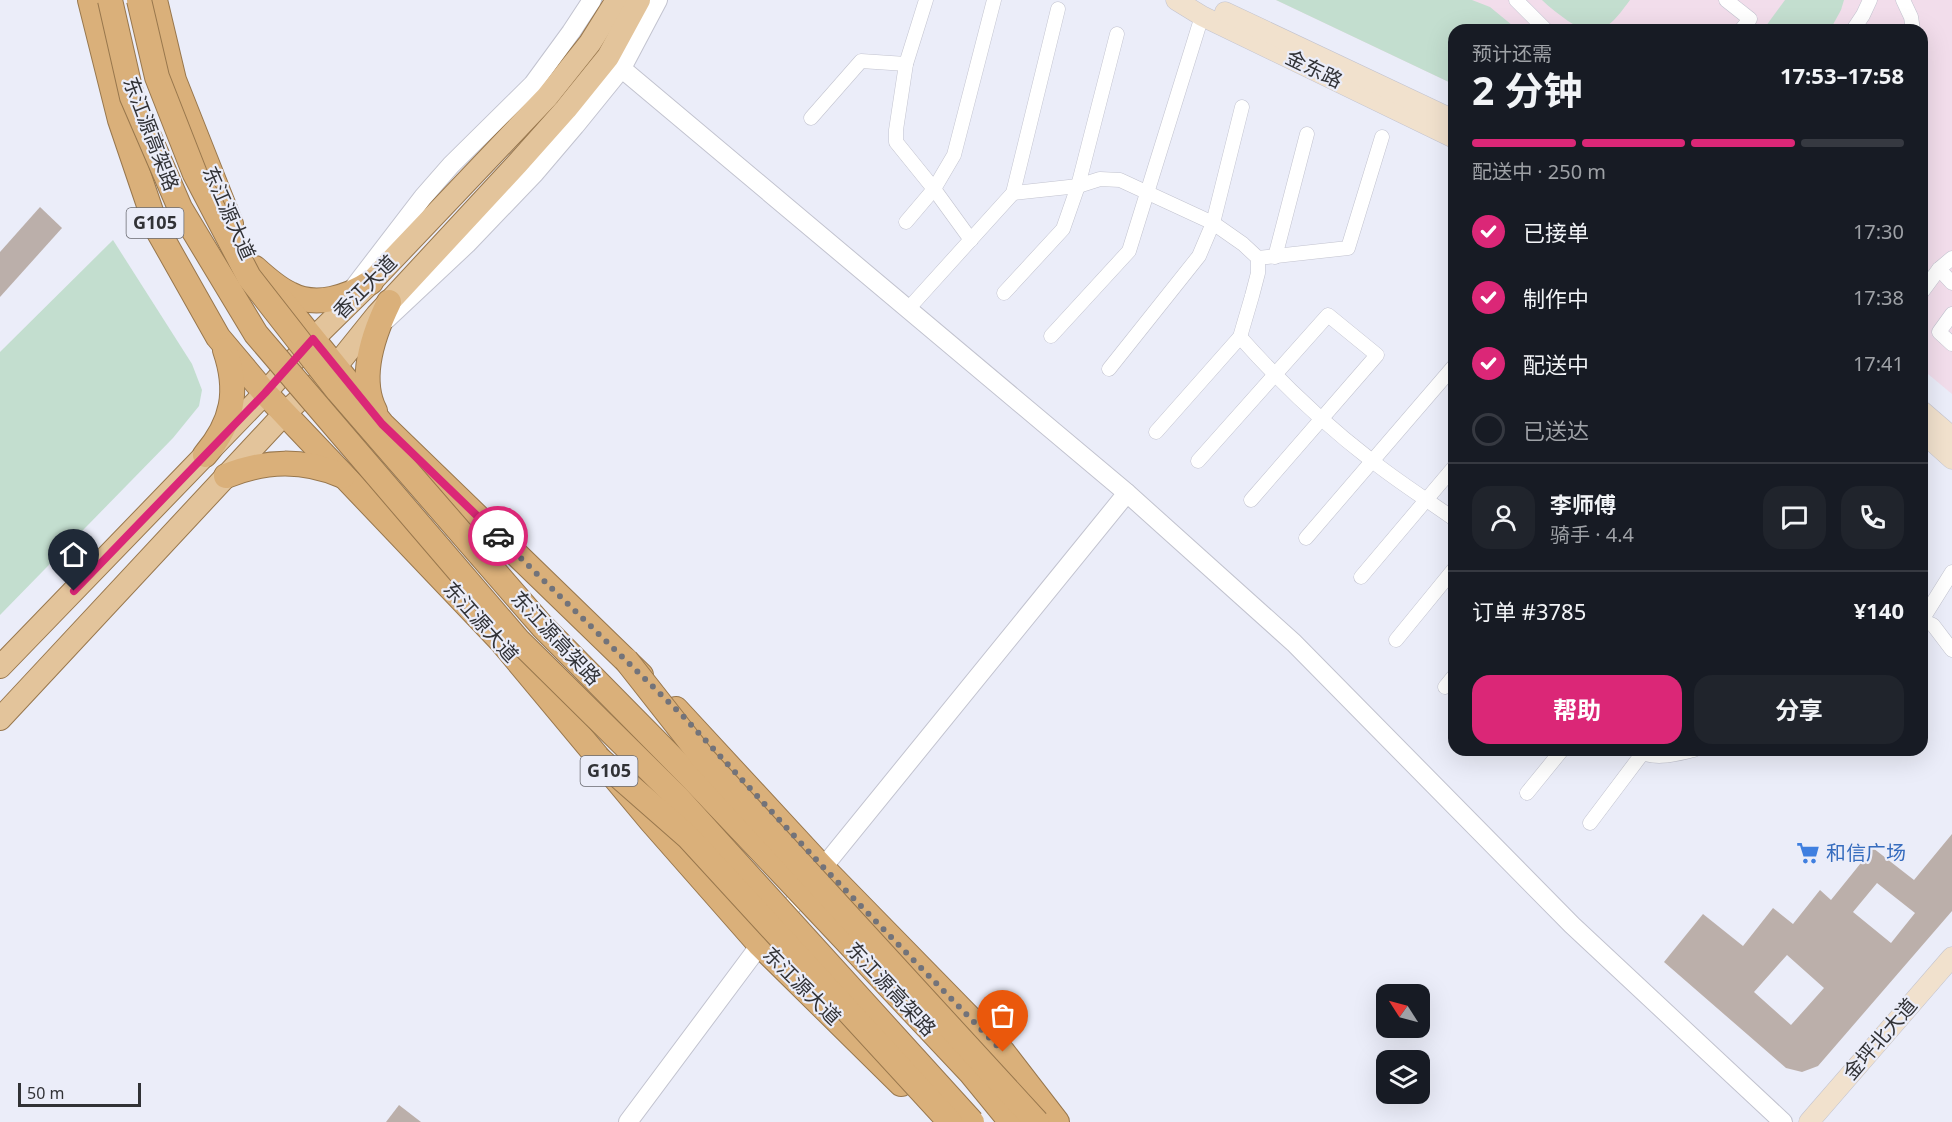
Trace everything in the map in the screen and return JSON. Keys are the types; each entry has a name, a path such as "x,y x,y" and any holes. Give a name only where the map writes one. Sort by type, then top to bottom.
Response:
{"highway":[{"name":"东江源大道","path":"90,0 120,120 157,230 218,337 265,393 501,641 651,821 760,945 938,1122"},
{"name":"东江源高架路","path":"110,0 132,97 171,188 180,208 256,334 518,640 678,798 972,1122"},
{"name":"东江源高架路","path":"139,0 157,77 186,152 195,174 249,277 338,391 542,626 693,779 804,896 970,1072 1011,1122"},
{"name":"东江源大道","path":"155,0 174,80 231,225 255,268 382,424 681,714 824,868 1003,1052 1057,1122"},
{"path":"255,268 281,289 297,298 310,300 323,300 349,294 371,282"},
{"path":"382,424 370,398 369,381 372,348 389,302"},
{"path":"205,455 222,433 233,392 230,364 218,337"},
{"path":"226,476 255,466 285,463 316,467 345,477"},
{"path":"626,660 703,758 1037,1122"},
{"path":"598,758 688,837 950,1122"}],"main road":[{"name":"香江大道","path":"0,667 547,97 590,43 617,0"},
{"path":"0,719 285,413 336,366 389,302 566,109 615,62 639,0"},
{"name":"金东路","path":"1176,0 1201,8 1448,117"},
{"name":"金东路","path":"1201,8 1448,135"},
{"path":"1928,416 1952,437"},
{"path":"1928,437 1952,459"},
{"name":"金坪北大道","path":"1809,1122 1952,957"}],"street":[{"path":"313,339 423,197 451,165 533,84 591,0"},
{"path":"336,366 466,244 527,181 658,0"},
{"path":"926,0 906,64 896,142 971,240"},
{"path":"906,222 934,189 954,155 994,0"},
{"path":"1516,0 1540,24"},
{"path":"1726,0 1750,19 1746,24"},
{"path":"1857,24 1870,0"},
{"path":"1903,0 1911,17 1912,24"},
{"path":"1051,336 1129,251 1201,8"},
{"path":"909,308 1013,193 1058,9"},
{"path":"1004,293 1063,229 1078,186 1117,34"},
{"path":"811,118 861,61 906,64"},
{"path":"615,62 1127,494 1294,643 1572,925 1783,1122"},
{"path":"1109,369 1199,256 1213,223 1242,107"},
{"path":"1275,257 1307,134"},
{"path":"1013,193 1078,186 1100,179 1120,180 1213,223 1243,244 1258,258 1348,248 1382,136"},
{"path":"1156,432 1239,337 1258,273 1258,258"},
{"path":"1928,284 1939,269 1952,258"},
{"path":"1939,269 1952,283"},
{"path":"1952,314 1939,332 1952,344"},
{"path":"1198,461 1328,315 1377,355 1251,500"},
{"path":"1239,337 1274,375 1321,420 1372,462 1448,515"},
{"path":"1306,538 1448,373"},
{"path":"1361,577 1448,474"},
{"path":"628,1122 760,945 1127,494"},
{"path":"1928,610 1952,572"},
{"path":"1396,640 1448,576"},
{"path":"1928,623 1940,632 1952,650"},
{"path":"1527,793 1557,756"},
{"path":"1590,823 1638,756"}],"shaded area":[{"path":"1276,0 1952,0 1952,394 1928,374 1928,24 1448,24 1448,82"}],"green space":[{"path":"1276,0 1472,0 1490,7 1511,24 1448,24 1448,82"},
{"path":"1542,0 1630,0 1609,24 1574,24"},
{"path":"1785,0 1844,0 1833,24 1767,24"},
{"path":"113,240 192,364 202,390 199,406 173,438 0,615 0,352"}],"building":[{"path":"40,207 62,228 0,297 0,252"},
{"path":"1952,834 1952,911 1818,1066 1802,1072 1786,1068 1664,962 1703,914 1743,946 1773,908 1793,924 1820,890 1831,900 1873,848 1914,880","holes":["1877,883 1915,913 1891,943 1853,912","1787,955 1824,988 1791,1025 1754,992"]},
{"path":"399,1105 421,1122 386,1122"}],"way so far":[{"path":"498,536 681,714 824,868 1003,1052"}],"place":[{"name":"和信广场","path":"1808,853"}],"route":[{"path":"74,591 265,393 313,339 382,424 498,536"}]}
